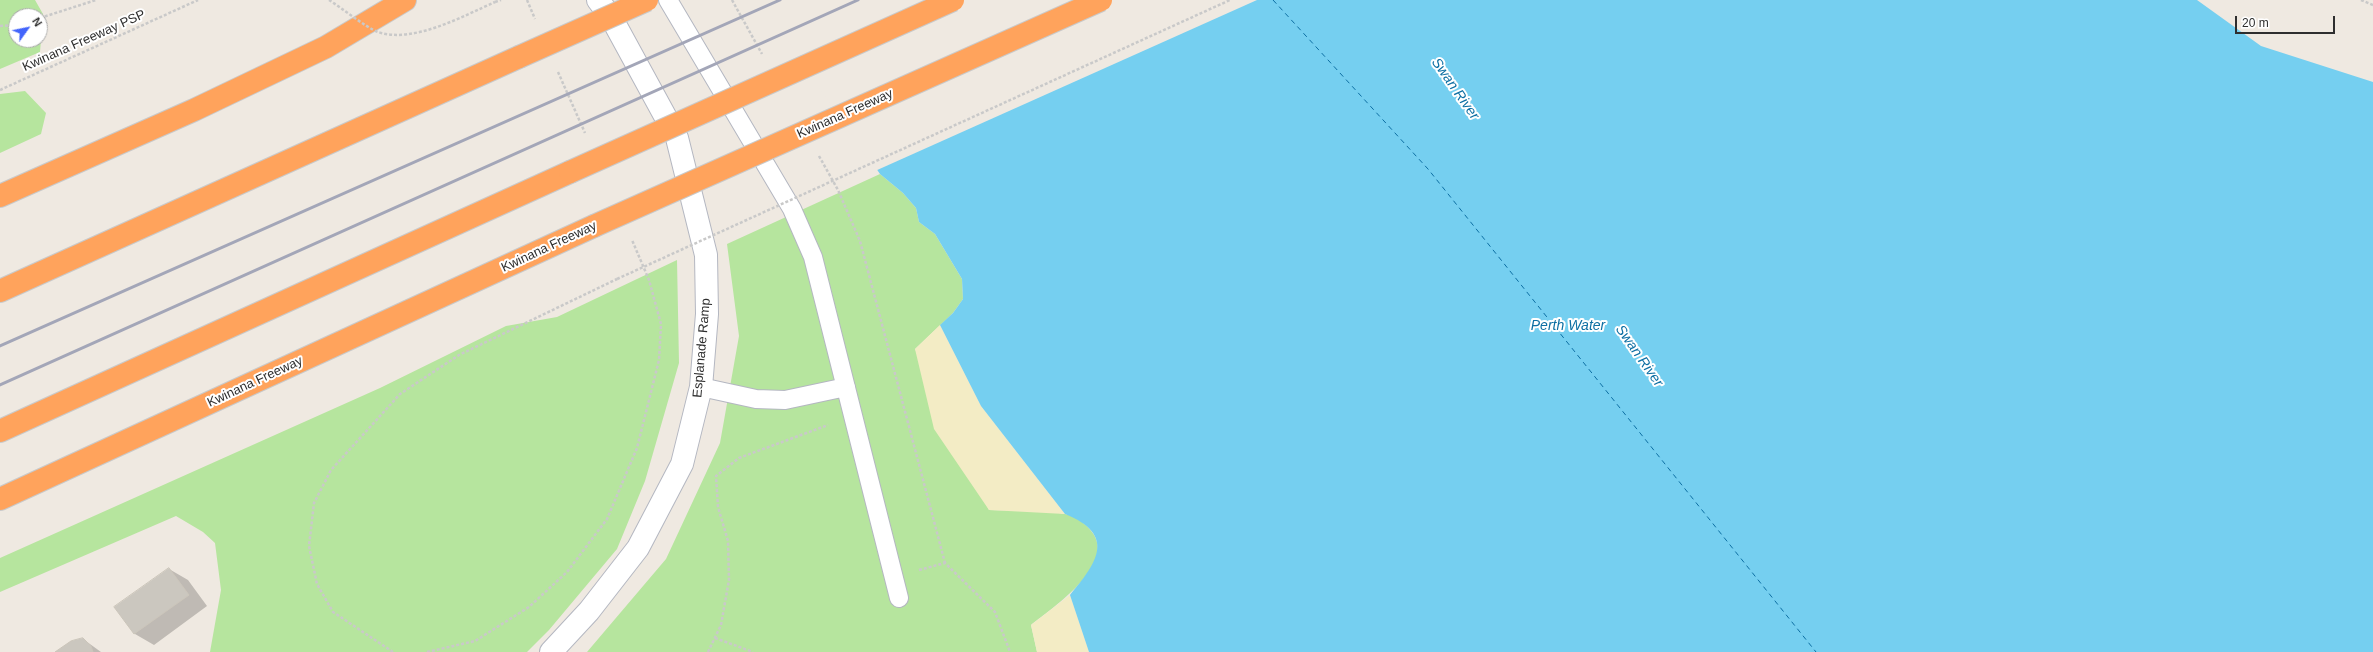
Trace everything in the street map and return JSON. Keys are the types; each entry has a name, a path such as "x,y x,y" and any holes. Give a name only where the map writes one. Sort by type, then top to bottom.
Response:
{"highway":[{"path":"0,196 194,110 326,47 405,0"},
{"path":"0,291 647,0"},
{"path":"0,431 953,0"},
{"name":"Kwinana Freeway","path":"0,499 594,226 1101,0"}],"street":[{"name":"Esplanade Ramp","path":"551,652 589,611 638,548 682,464 701,387 707,314 706,255 677,138 612,17 598,0"}],"lane":[{"path":"668,0 792,209 813,257 899,598"},
{"path":"701,387 756,399 786,400 846,387"}],"path":[{"path":"48,15 96,0"},
{"name":"Kwinana Freeway PSP","path":"0,90 198,0"},
{"path":"329,0 378,32 409,35 432,28 500,0"},
{"path":"527,0 536,22"},
{"path":"732,0 766,61"},
{"path":"393,652 334,612 317,584 309,546 314,503 331,470 400,394 459,355 617,278 1230,0"},
{"path":"2361,0 2373,5"},
{"path":"555,65 586,136"},
{"path":"816,149 838,190 860,241 945,563 995,612 1010,652"},
{"path":"427,652 475,641 529,607 567,572 607,519 637,448 659,360 661,324 649,280 630,237"},
{"path":"708,652 721,626 730,580 728,541 718,507 716,476 739,458 854,418"},
{"path":"894,577 945,563"},
{"path":"715,638 753,652"}],"green space":[{"path":"0,0 35,0 40,8 8,8 8,48 40,48 40,52 0,69"},
{"path":"25,91 46,113 41,134 0,153 0,94"},
{"path":"880,174 903,193 916,208 919,222 935,234 962,279 963,299 953,313 915,349 989,510 1046,511 1069,515 1084,523 1092,532 1097,545 1096,558 1089,571 1066,597 1031,625 1037,652 587,652 666,559 720,443 739,336 727,244"},
{"path":"677,260 679,363 645,481 617,549 549,630 527,652 210,652 221,590 215,543 203,532 176,516 0,592 0,558 380,388 506,326 557,317"}],"sand":[{"path":"940,325 981,406 1065,514 989,510 934,429 915,349"},
{"path":"1070,595 1089,652 1037,652 1031,625"}],"water":[{"name":"Perth Water","path":"762,0 2197,0 2261,46 2373,82 2373,652 1089,652 1070,595 1088,572 1094,561 1097,550 1097,540 1092,531 1081,522 1065,514 981,406 940,325 953,313 963,299 962,279 935,234 919,222 916,208 903,193 880,174"}],"pier":[{"path":"760,0 1257,0 875,171"}],"building":[{"path":"169,568 189,595 134,634 114,607"},
{"path":"83,638 91,646 93,652 55,652 71,641"}],"ferry route":[{"path":"1273,0 1428,169 1816,652"}],"railway":[{"path":"0,346 780,0"},
{"path":"0,385 858,0"}],"water label":[{"name":"Swan River","path":"1455,89"},
{"name":"Swan River","path":"1639,356"}]}
